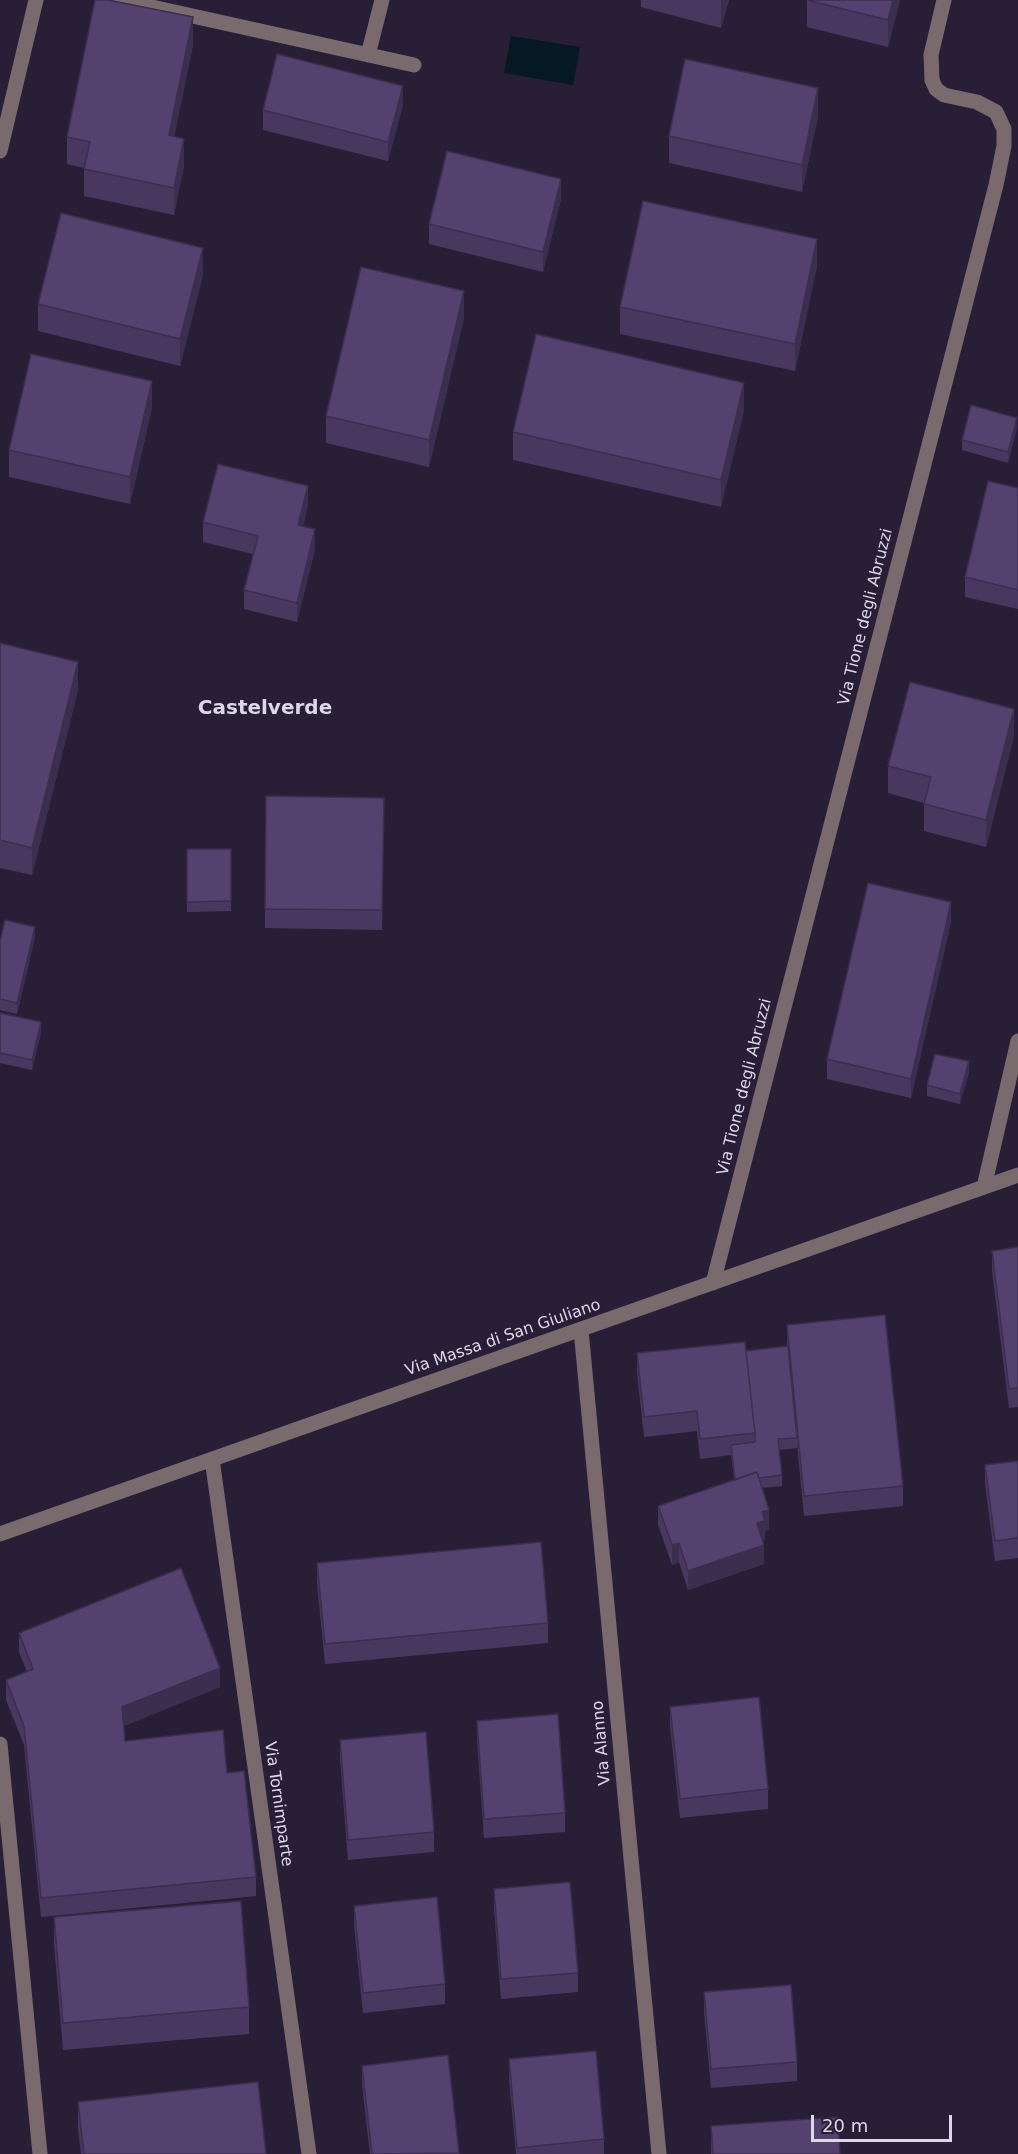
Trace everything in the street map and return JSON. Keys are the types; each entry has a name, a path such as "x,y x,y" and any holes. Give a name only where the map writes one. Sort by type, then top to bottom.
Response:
{"street":[{"path":"0,152 36,0"},
{"path":"120,0 414,65"},
{"path":"368,55 382,0"},
{"name":"Via Tione degli Abruzzi","path":"713,1283 1004,146 1004,129 996,112 977,102 944,95 936,89 932,80 931,55 944,0"},
{"path":"984,1187 1018,1041"},
{"name":"Via Massa di San Giuliano","path":"0,1534 1018,1175"},
{"name":"Via Alanno","path":"581,1330 659,2154"},
{"name":"Via Tornimparte","path":"212,1460 309,2154"},
{"path":"0,1744 40,2154"}],"water":[{"path":"511,36 580,47 573,85 504,73"}],"building":[{"path":"95,0 108,0 193,17 169,135 184,139 174,188 84,169 90,142 67,137"},
{"path":"807,0 893,0 888,20"},
{"path":"277,54 403,86 388,142 263,110"},
{"path":"685,59 818,88 802,165 669,136"},
{"path":"447,151 561,179 543,252 429,224"},
{"path":"643,201 817,239 795,344 620,307"},
{"path":"61,213 203,248 180,339 38,304"},
{"path":"361,267 464,291 429,440 326,416"},
{"path":"536,334 744,383 721,480 513,432"},
{"path":"31,354 152,381 130,477 9,450"},
{"path":"971,405 1017,418 1008,452 962,440"},
{"path":"218,464 308,486 298,525 315,529 297,603 244,590 258,536 203,522"},
{"path":"988,481 1018,488 1018,590 965,577"},
{"path":"0,643 78,662 32,848 0,840"},
{"path":"910,682 1014,709 986,820 924,804 931,777 888,766"},
{"path":"266,796 384,798 382,910 265,909"},
{"path":"187,849 231,849 231,901 187,902"},
{"path":"868,883 951,902 911,1079 827,1059"},
{"path":"5,920 35,927 17,1003 0,999 0,941"},
{"path":"0,1013 41,1022 32,1060 0,1053"},
{"path":"935,1054 969,1061 960,1094 927,1085"},
{"path":"1018,1247 1018,1388 1009,1389 992,1251"},
{"path":"885,1315 903,1486 804,1496 787,1325"},
{"path":"745,1342 755,1433 700,1439 697,1411 644,1417 637,1353"},
{"path":"788,1346 797,1438 778,1439 782,1475 759,1478 757,1472 735,1480 731,1445 755,1442 746,1351"},
{"path":"1018,1461 1018,1538 995,1541 985,1465"},
{"path":"757,1472 769,1510 762,1512 765,1521 757,1523 764,1545 688,1571 679,1543 672,1545 658,1506"},
{"path":"541,1542 548,1623 325,1644 317,1563"},
{"path":"181,1568 220,1668 122,1707 125,1741 223,1730 227,1773 244,1771 256,1877 41,1898 24,1726 6,1680 33,1669 19,1633"},
{"path":"759,1697 768,1789 680,1799 670,1707"},
{"path":"558,1714 565,1813 484,1819 477,1721"},
{"path":"426,1732 434,1832 348,1840 340,1740"},
{"path":"570,1882 578,1973 501,1979 494,1889"},
{"path":"437,1897 445,1984 363,1993 354,1906"},
{"path":"241,1901 249,2007 63,2023 54,1917"},
{"path":"791,1985 797,2062 711,2069 704,1992"},
{"path":"596,2051 604,2139 517,2148 509,2059"},
{"path":"448,2055 459,2153 372,2154 362,2066"},
{"path":"258,2082 266,2154 84,2154 78,2102"},
{"path":"838,2117 840,2154 713,2154 711,2126"}],"district":[{"name":"Castelverde","path":"265,709"}]}
